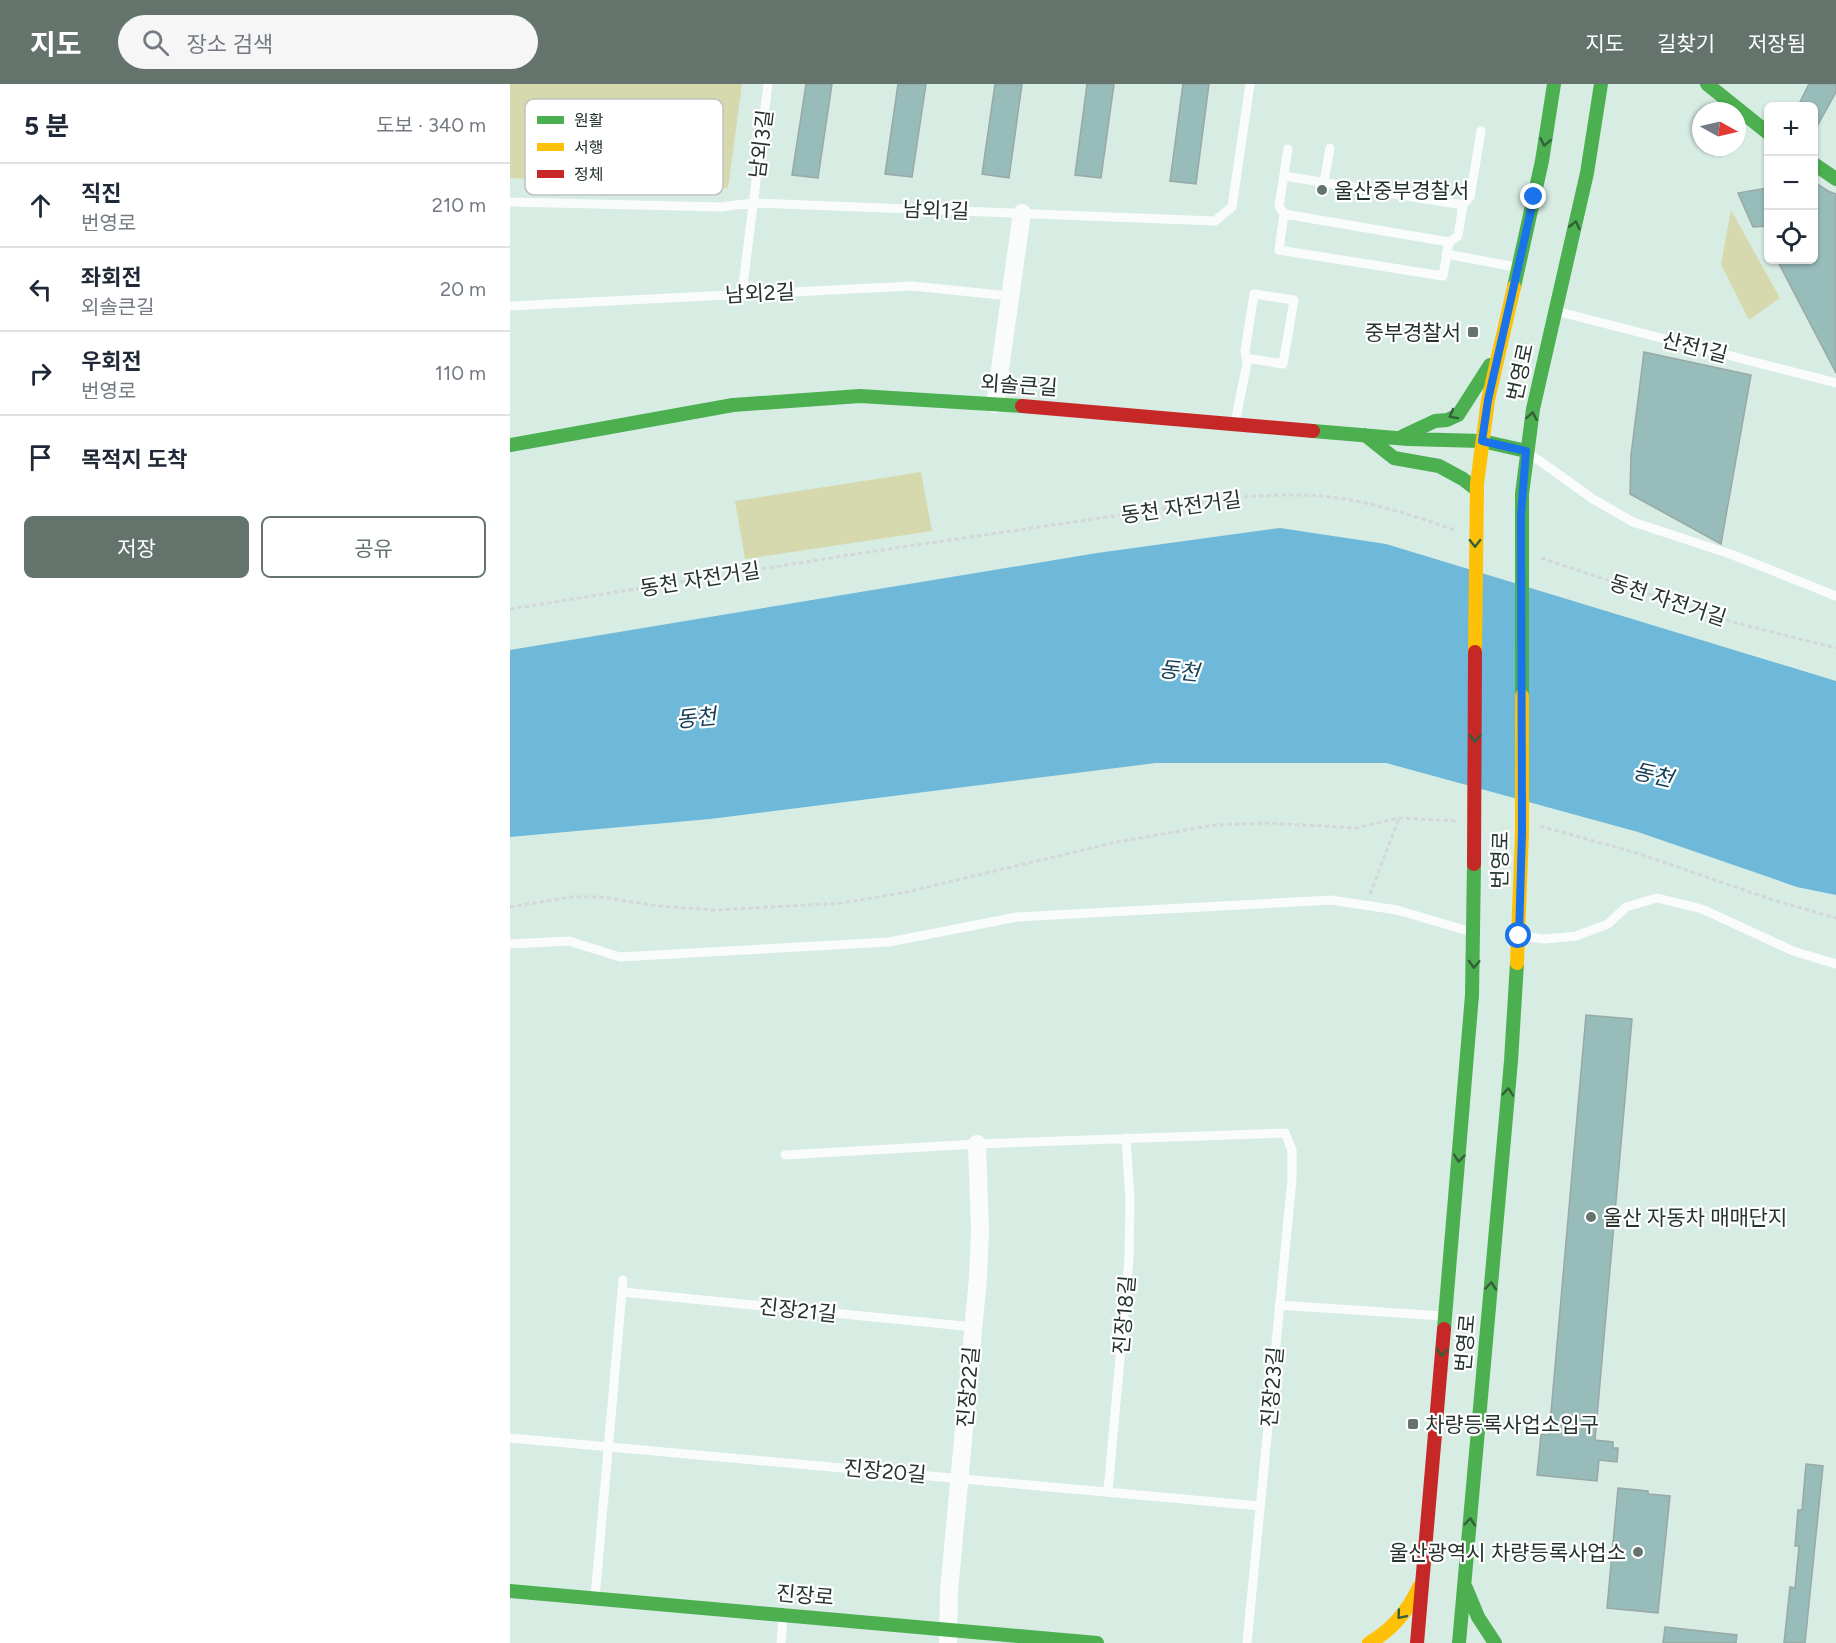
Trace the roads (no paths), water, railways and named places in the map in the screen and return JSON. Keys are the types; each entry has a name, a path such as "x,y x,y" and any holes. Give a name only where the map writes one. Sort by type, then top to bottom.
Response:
{"main road":[{"name":"번영로","path":"1460,1643 1511,1061 1521,909 1522,494 1533,409 1587,173 1601,84"},
{"name":"번영로","path":"1417,1643 1472,1005 1475,933 1477,487 1488,400 1542,161 1554,86"},
{"path":"1712,87 1764,130"},
{"path":"1818,167 1836,179"},
{"path":"1400,438 1435,421 1447,420 1458,415 1499,352"},
{"name":"외솔큰길","path":"510,445 733,405 860,396 995,404 1400,438 1482,441 1526,451"},
{"path":"1365,435 1394,458 1439,466 1477,487"},
{"path":"1369,1643 1388,1630 1401,1616 1413,1600 1422,1579"},
{"path":"1465,1585 1474,1611 1484,1630 1495,1643"},
{"name":"진장로","path":"510,1591 783,1614 949,1636 1097,1643"}],"street":[{"path":"995,404 1022,213"},
{"name":"진장22길","path":"949,1636 949,1591 974,1327 980,1232 977,1144"}],"lane":[{"name":"남외3길","path":"742,293 768,84"},
{"name":"남외1길","path":"510,202 720,207 753,203 1215,221 1232,207 1250,84"},
{"path":"1288,149 1279,206 1284,214 1279,250 1443,276 1449,242 1458,236 1463,205 1470,197 1481,131"},
{"path":"1324,182 1330,148"},
{"path":"1284,176 1463,205"},
{"path":"1284,214 1449,242"},
{"path":"1446,254 1518,267"},
{"name":"남외2길","path":"510,306 912,286 1010,296"},
{"path":"1235,424 1247,363 1246,358 1245,351 1254,294 1294,300 1283,364 1246,358"},
{"name":"산전1길","path":"1555,311 1836,383"},
{"path":"1526,451 1593,499 1633,522 1733,555 1836,596"},
{"path":"1519,936 1545,939 1576,936 1608,924 1626,907 1657,898 1702,909 1793,951 1836,964"},
{"path":"510,944 569,941 620,957 889,942 1017,917 1331,900 1397,910 1475,933"},
{"name":"진장23길","path":"1126,1138 1285,1133 1292,1150 1292,1179 1247,1643"},
{"path":"785,1155 1126,1138"},
{"name":"진장18길","path":"1108,1491 1129,1260 1130,1200 1126,1138"},
{"path":"595,1598 624,1280"},
{"name":"진장21길","path":"622,1292 974,1327"},
{"path":"1279,1305 1445,1317"},
{"name":"진장20길","path":"510,1438 1260,1506"},
{"path":"781,1643 783,1614"}],"water":[{"name":"동천","path":"1280,528 1386,544 1836,681 1836,895 1797,887 1638,832 1386,763 1156,763 710,819 510,837 510,650 1097,553"}],"place":[{"name":"울산중부경찰서","path":"1322,190"},
{"name":"중부경찰서","path":"1473,332"},
{"name":"울산 자동차 매매단지","path":"1591,1217"},
{"name":"차량등록사업소입구","path":"1413,1424"},
{"name":"울산광역시 차량등록사업소","path":"1638,1552"}]}
